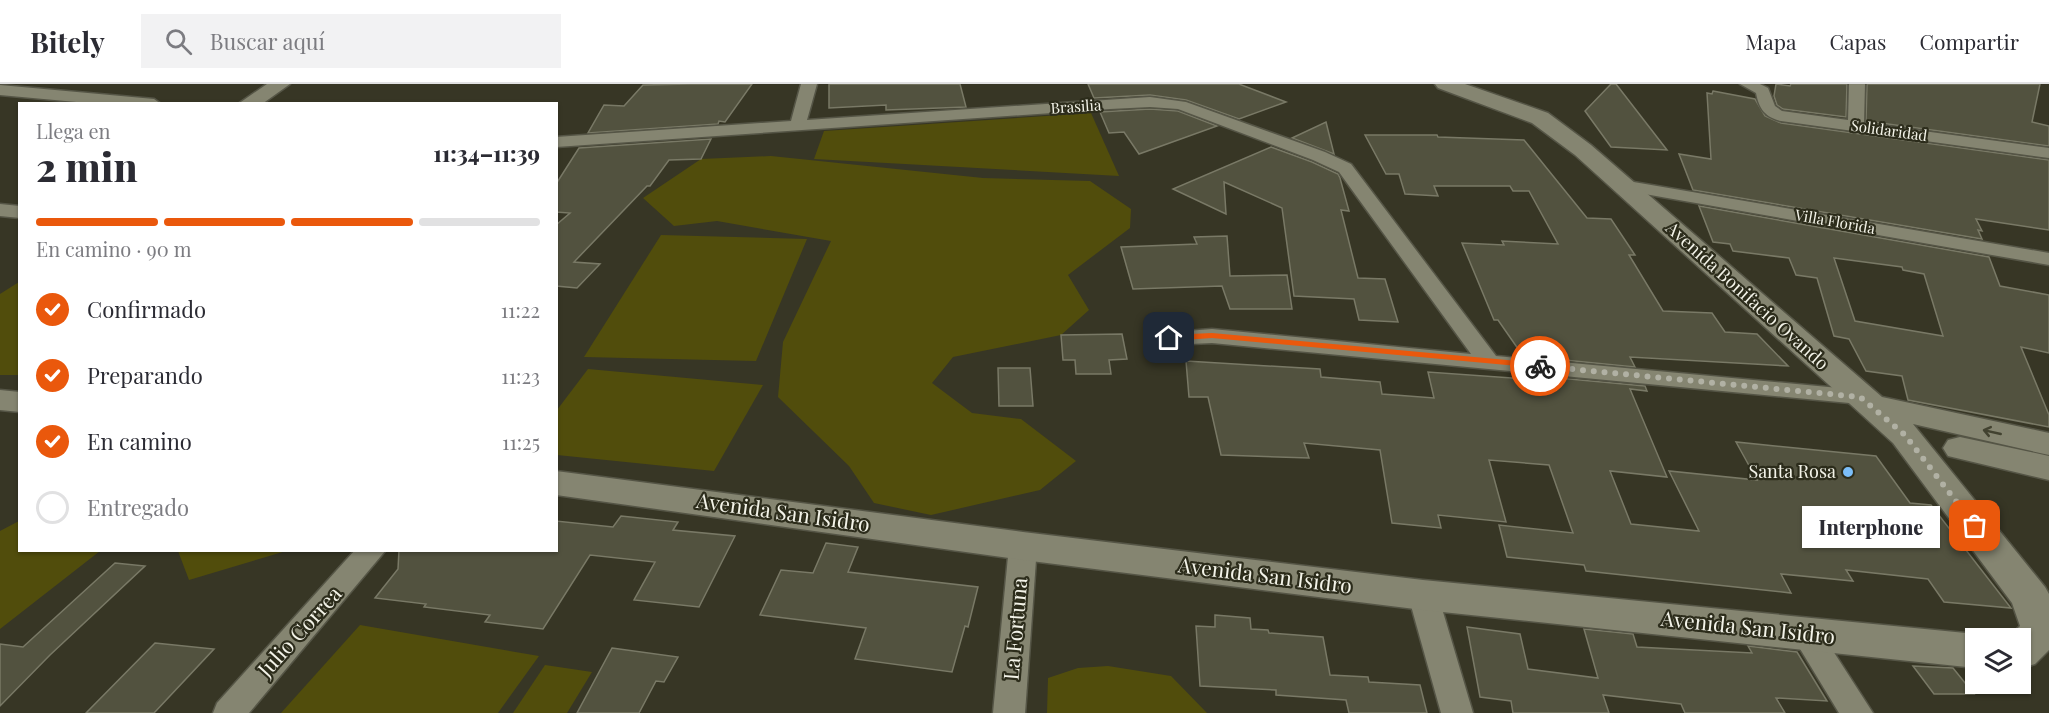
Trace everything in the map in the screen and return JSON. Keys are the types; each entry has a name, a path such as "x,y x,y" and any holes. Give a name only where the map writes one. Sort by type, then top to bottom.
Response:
{"main road":[{"name":"Avenida Bonifacio Ovando","path":"1445,84 1540,118 1583,150 1905,435 2031,598 2043,630 2031,641"},
{"path":"0,400 18,402"},
{"path":"1866,401 2049,444"},
{"path":"1905,435 2049,468"},
{"name":"Avenida San Isidro","path":"558,483 1023,546 1423,595 1965,650"}],"street":[{"path":"32,92 48,84"},
{"path":"251,102 280,84"},
{"path":"798,124 809,84"},
{"name":"Solidaridad","path":"1748,84 1763,91 1770,112 1856,127 2049,153"},
{"path":"1856,127 1857,84"},
{"path":"0,90 134,102"},
{"name":"Brasilia","path":"558,142 798,124 1140,103 1180,105 1346,168 1488,361"},
{"name":"Villa Florida","path":"1622,185 2049,259"},
{"path":"0,210 18,212"},
{"path":"1169,338 1212,336 1488,361 1866,401"},
{"name":"La Fortuna","path":"1009,713 1023,546"},
{"name":"Julio Correa","path":"228,713 370,552"},
{"path":"1423,595 1457,713"},
{"path":"1806,634 1857,713"}],"shaded area":[{"path":"1091,113 1119,176 814,159 824,131"},
{"path":"771,156 983,178 1090,181 1131,209 1130,228 1068,275 1089,310 1061,335 953,357 932,383 972,413 1021,419 1076,461 1040,490 931,515 874,503 849,466 778,397 783,342 831,241 717,221 674,226 643,198 701,159"},
{"path":"661,235 807,239 756,361 584,357"},
{"path":"18,283 18,375 0,375 0,294"},
{"path":"588,369 763,385 714,471 558,455 558,409"},
{"path":"18,522 18,552 99,552 0,629 0,531"},
{"path":"178,552 283,552 189,580"},
{"path":"360,625 539,656 498,713 281,713"},
{"path":"545,665 592,672 567,713 513,713"},
{"path":"1108,666 1171,676 1207,713 1047,713 1048,678 1078,668"}],"building":[{"path":"752,84 725,122 588,133 604,105 624,106 643,85"},
{"path":"829,84 960,84 966,107 886,110 886,105 829,108"},
{"path":"1088,84 1239,84 1286,102 1239,119 1186,100 1150,95 1094,98"},
{"path":"1611,84 1616,84 1667,150 1611,147 1585,111"},
{"path":"1776,84 1790,86 1791,84 1847,84 1846,117 1783,109 1777,105 1774,96"},
{"path":"1867,84 2040,84 2032,122 2049,126 2049,146 1866,121"},
{"path":"1713,91 1755,99 1765,116 1781,123 2049,160 2049,230 1976,219 1982,231 1978,230 1982,239 1693,190 1679,154 1711,159 1707,93 1712,94"},
{"path":"1150,109 1178,111 1217,126 1139,154 1124,132 1109,133 1100,112"},
{"path":"1326,122 1334,154 1292,138"},
{"path":"1365,135 1437,135 1438,137 1524,140 1587,218 1611,219 1635,255 1629,255 1663,311 1712,313 1725,332 1757,334 1788,366 1630,357 1635,367 1523,356 1498,320 1494,320 1462,243 1504,245 1502,241 1558,244 1529,191 1513,191 1510,186 1434,186 1438,196 1405,194 1399,174 1386,174"},
{"path":"711,139 701,159 669,160 650,186 647,186 574,262 600,264 577,288 558,286 558,223 570,213 558,212 558,181 579,148"},
{"path":"1271,147 1338,174 1349,211 1341,210 1358,278 1385,279 1398,322 1359,320 1354,299 1294,296 1282,208 1224,182 1226,214 1173,189"},
{"path":"1699,206 1989,257 2000,286 2049,295 2049,353 2021,347 2049,415 2049,427 1908,400 1902,376 1866,371 1849,339 1834,336 1817,278 1796,275 1789,258 1733,251 1730,244 1713,242","holes":["1834,258 1902,267 1903,270 1924,274 1943,336 1855,321"]},
{"path":"1227,236 1230,276 1287,275 1292,309 1230,309 1222,286 1133,289 1121,247 1197,244 1194,237"},
{"path":"1122,334 1127,359 1109,360 1111,374 1076,374 1075,360 1063,360 1061,335"},
{"path":"1186,361 1320,369 1321,377 1380,382 1382,394 1434,398 1428,372 1539,380 1537,376 1645,386 1647,391 1630,389 1667,477 1610,471 1631,524 1699,531 1669,471 1757,480 1736,442 1876,456 1910,503 1931,505 2011,608 1944,602 1928,579 1846,570 1853,581 1781,574 1791,593 1586,571 1584,565 1507,557 1499,525 1573,533 1549,465 1489,460 1506,522 1438,515 1441,528 1392,523 1380,450 1304,443 1309,458 1221,455 1208,397 1189,397"},
{"path":"998,368 1030,368 1033,406 999,406"},
{"path":"621,516 678,522 673,530 735,536 699,607 634,600 655,562 590,555 543,629 485,622 490,615 375,598 398,569 399,552 558,552 558,521 613,527"},
{"path":"826,543 858,547 848,572 978,587 968,627 965,626 952,672 855,659 866,628 760,615 781,570 813,573"},
{"path":"115,563 145,566 50,655 0,706 0,644 23,647"},
{"path":"1215,615 1250,618 1251,629 1268,630 1269,633 1323,637 1330,675 1368,677 1369,682 1420,685 1427,713 1349,713 1346,700 1276,695 1276,690 1200,686 1196,626 1215,627"},
{"path":"1467,627 1520,634 1528,669 1598,678 1584,629 1633,634 1637,647 1752,653 1748,646 1797,652 1827,701 1776,698 1785,713 1685,713 1681,704 1603,695 1609,713 1513,713 1511,701 1480,697"},
{"path":"155,643 214,649 154,713 86,713"},
{"path":"612,648 678,657 664,682 656,681 639,713 577,713"},
{"path":"1913,666 1953,668 1965,683 1965,694 1934,694"}],"way so far":[{"path":"1540,366 1860,397 1905,435 1975,526"}],"place":[{"name":"Santa Rosa","path":"1848,472"},
{"name":"Interphone","path":"1975,526"}],"route":[{"path":"1169,338 1212,336 1540,366"}]}
